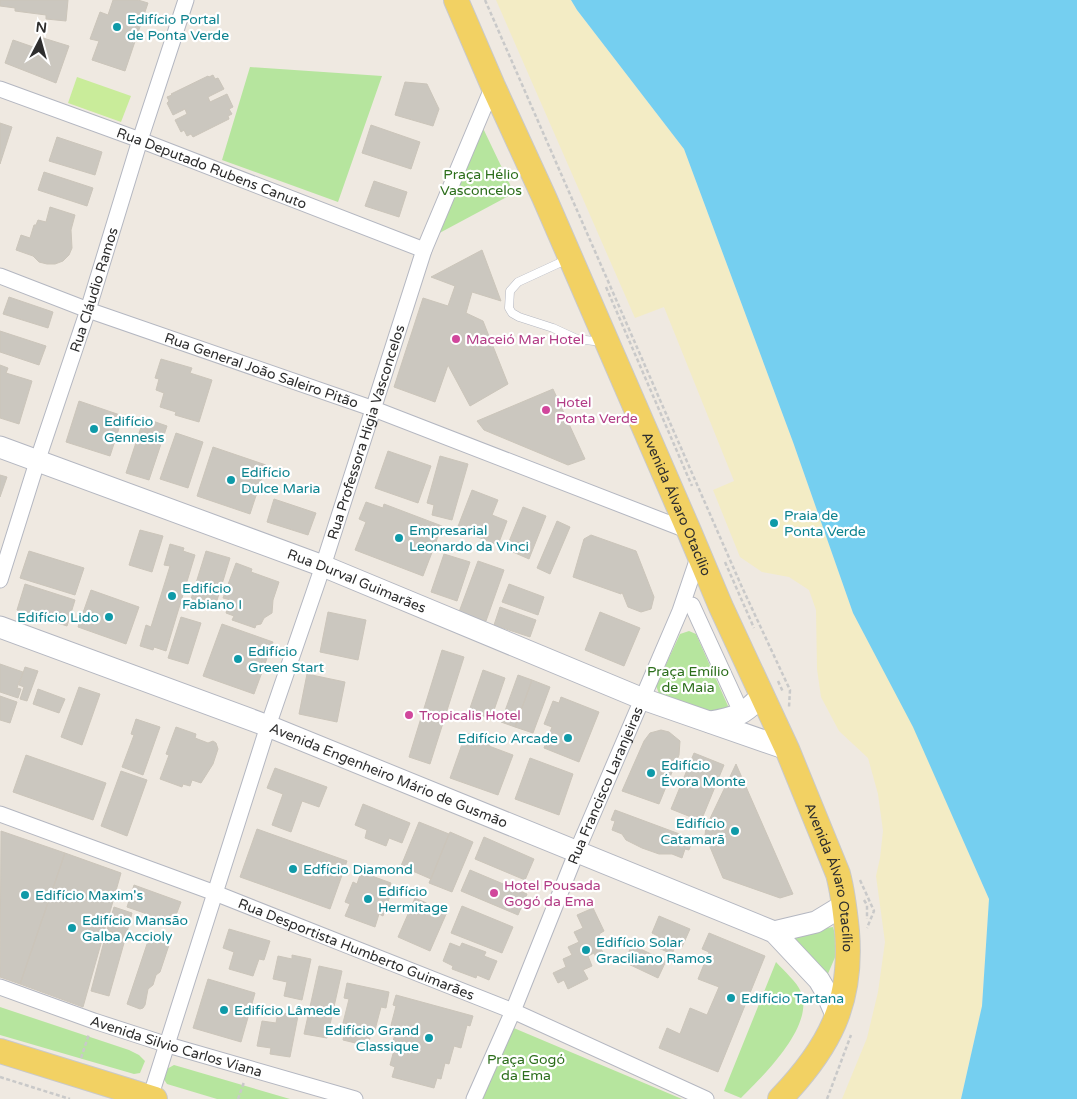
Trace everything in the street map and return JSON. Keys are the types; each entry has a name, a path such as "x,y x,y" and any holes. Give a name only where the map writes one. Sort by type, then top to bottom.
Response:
{"main road":[{"name":"Avenida Álvaro Otacílio","path":"453,1 570,258 700,555 720,607 787,749 838,874 844,905 848,951 848,970 838,1017"},
{"path":"780,1099 800,1078 820,1051 838,1017"},
{"path":"0,1051 153,1098"}],"street":[{"name":"Rua Cláudio Ramos","path":"0,580 186,0"},
{"name":"Rua Professora Higia Vasconcelos","path":"153,1098 268,726 323,566 424,250 493,86"},
{"name":"Rua Deputado Rubens Canuto","path":"0,89 140,140 424,250"},
{"name":"Rua General João Saleiro Pitão","path":"0,276 88,310 374,409 689,530"},
{"name":"Rua Durval Guimarães","path":"0,447 323,566 643,699 787,749"},
{"name":"Rua Francisco Laranjeiras","path":"474,1099 513,1011 577,851 643,699 686,608 700,555"},
{"path":"720,607 686,608 742,714"},
{"name":"Avenida Engenheiro Mário de Gusmão","path":"0,627 268,726 774,932 819,980 838,1017"},
{"path":"710,722 742,714 751,708 762,695"},
{"name":"Rua Desportista Humberto Guimarães","path":"0,814 215,893 513,1011 706,1099"},
{"path":"774,932 816,922 844,905"},
{"name":"Avenida Silvio Carlos Viana","path":"0,987 168,1045 355,1099"}],"lane":[{"path":"570,258 518,282 510,291 509,308 518,317 553,328 577,339 607,343"}],"path":[{"path":"75,1074 94,1021"},
{"path":"0,1077 70,1099"}],"green space":[{"path":"250,67 382,76 338,202 222,160"},
{"path":"77,77 131,96 121,122 68,103"},
{"name":"Praça Hélio Vasconcelos","path":"481,124 514,193 432,237"},
{"name":"Praça Emílio de Maia","path":"689,631 696,634 728,706 726,714 719,719 660,696 656,686 680,634"},
{"path":"833,927 839,948 827,976 786,934"},
{"path":"776,962 793,980 801,992 803,1005 801,1020 784,1050 762,1077 741,1098 724,1091"},
{"path":"0,1007 129,1050 139,1055 145,1061 140,1073 134,1074 0,1035"},
{"name":"Praça Gogó da Ema","path":"509,1026 682,1099 477,1099"},
{"path":"174,1065 290,1099 217,1099 167,1084 163,1078 165,1070"}],"sand":[{"name":"Praia de Ponta Verde","path":"496,0 571,0 684,149 793,442 853,613 913,726 989,899 982,1006 961,1099 842,1099 867,1038 878,992 885,942 876,876 883,831 878,794 868,758 839,731 821,697 817,669 816,610 809,590 789,577 762,572 740,557 713,490 734,481 664,307 635,318"}],"water":[{"path":"571,0 1077,0 1077,1099 961,1099 982,1006 989,899 913,727 853,613 793,442 684,149"}],"building":[{"path":"0,0 68,0 66,21 46,19 46,15 15,11 15,8 0,6"},
{"name":"Edifício Portal de Ponta Verde","path":"113,0 138,0 148,3 125,71 92,60 99,41 90,39 100,12 108,15"},
{"path":"43,38 69,46 56,83 5,63 13,40 39,49"},
{"path":"213,75 215,79 218,78 224,89 208,97 210,102 227,94 233,107 229,109 232,114 228,116 229,119 193,137 191,134 187,136 184,130 181,132 175,120 187,114 185,109 173,115 167,103 169,101 167,97"},
{"path":"405,82 427,84 439,109 433,126 395,115"},
{"path":"0,123 12,127 0,164"},
{"path":"371,125 420,142 411,169 362,153"},
{"path":"57,137 102,152 95,175 49,161"},
{"path":"44,172 93,188 87,206 38,190"},
{"path":"374,181 407,192 399,217 365,206"},
{"path":"50,207 75,215 71,230 72,248 69,255 63,261 55,264 39,262 33,256 16,250 21,235 30,238 34,225 36,225 38,220 46,222"},
{"path":"482,250 501,301 472,292 466,313 483,321 508,384 470,406 448,365 435,402 394,387 423,298 448,306 455,286 431,277"},
{"path":"9,297 53,312 48,328 3,314"},
{"path":"0,331 46,346 39,365 0,352"},
{"path":"161,359 192,368 190,373 212,380 199,422 175,415 176,412 160,407 164,393 156,390 159,379 155,378"},
{"path":"0,365 8,368 6,373 32,381 19,424 0,418"},
{"path":"553,389 585,459 568,465 484,430 477,421"},
{"name":"Edifício Gennesis","path":"79,401 123,416 110,456 66,442"},
{"path":"144,418 167,426 149,480 126,473"},
{"path":"176,433 203,442 188,488 160,479"},
{"name":"Edifício Dulce Maria","path":"213,447 266,465 250,514 197,496"},
{"path":"388,451 431,466 418,503 375,488"},
{"path":"440,456 468,464 452,520 432,515 434,505 427,503"},
{"path":"0,475 7,477 0,497"},
{"path":"472,490 498,500 492,515 507,521 498,545 457,529"},
{"path":"274,499 316,513 308,535 267,522"},
{"name":"Empresarial Leonardo da Vinci","path":"366,502 383,508 384,504 442,526 423,576 355,550 366,522 359,519"},
{"path":"523,507 546,516 529,559 506,549"},
{"path":"557,521 570,527 550,574 537,568"},
{"path":"140,530 163,536 152,572 129,565"},
{"path":"591,535 636,551 654,597 651,609 641,612 628,607 622,592 621,594 573,577 584,539"},
{"name":"Edifício Fabiano I","path":"170,544 184,548 183,551 195,555 166,651 154,647 153,650 140,646 146,625 151,627 170,566 164,565"},
{"path":"29,551 84,568 75,595 20,578"},
{"path":"206,551 230,558 215,607 191,599"},
{"path":"444,554 470,562 457,601 431,592"},
{"path":"478,561 504,570 486,621 459,612"},
{"path":"236,563 252,569 251,572 279,582 273,600 272,613 264,618 261,624 256,625 255,628 232,620 234,616 226,613 231,600 223,598"},
{"path":"25,584 75,600 67,626 17,610"},
{"path":"509,584 544,597 538,615 502,602"},
{"name":"Edifício Lido","path":"91,590 139,607 126,644 78,627"},
{"path":"500,607 536,620 530,637 494,625"},
{"path":"328,612 366,620 358,660 320,652"},
{"path":"600,612 640,628 624,666 585,650"},
{"path":"181,617 201,623 188,664 168,658"},
{"name":"Edifício Green Start","path":"222,624 273,642 254,694 203,676"},
{"path":"442,650 464,657 430,764 409,757"},
{"path":"0,664 23,672 17,688 21,689 18,698 0,692"},
{"path":"25,667 38,671 27,701 20,699 24,687 19,685"},
{"path":"483,670 505,678 491,719 469,711"},
{"path":"307,674 345,682 337,722 299,714"},
{"path":"518,675 532,680 515,727 501,722"},
{"path":"532,680 550,687 533,733 515,727"},
{"path":"79,687 100,694 82,745 61,737"},
{"path":"38,689 65,699 59,713 33,704"},
{"path":"0,696 17,702 10,723 0,720"},
{"name":"Edifício Arcade","path":"561,697 599,712 579,762 544,748 552,727 544,724 553,701 559,703"},
{"path":"136,719 160,727 143,775 122,767 134,735 131,734"},
{"path":"176,727 196,734 195,738 208,743 213,741 216,743 218,749 213,764 201,783 192,780 190,786 183,784 182,787 160,779 169,755 166,754"},
{"name":"Edifício Évora Monte","path":"661,730 669,732 680,741 679,755 659,804 622,791 644,741 650,733"},
{"path":"466,733 491,742 489,746 513,755 498,795 450,778"},
{"path":"694,753 724,765 701,821 671,809"},
{"path":"26,755 106,783 93,820 13,792"},
{"path":"530,758 573,774 559,815 515,799"},
{"name":"Edifício Catamarã","path":"736,764 793,894 780,898 723,878 705,835 706,827"},
{"path":"275,768 327,787 319,807 302,801 291,832 272,825 283,794 267,788"},
{"path":"121,771 147,780 127,836 101,826"},
{"path":"363,804 410,823 402,843 389,838 386,846 365,838 367,830 355,825"},
{"path":"615,810 693,839 689,850 685,849 682,858 672,854 659,854 626,840 622,834 612,830 615,821 611,820"},
{"path":"419,822 449,834 431,879 401,866"},
{"name":"Edfício Diamond","path":"257,829 347,861 330,909 240,877"},
{"name":"Edifício Maxim's","path":"1,831 65,853 20,984 0,977"},
{"path":"450,832 473,842 452,892 429,883"},
{"path":"484,837 534,859 525,880 475,859"},
{"name":"Edifício Mansão Galba Accioly","path":"65,853 121,873 83,1007 20,984"},
{"name":"Hotel Pousada Gogó da Ema","path":"470,870 527,894 518,915 461,891"},
{"name":"Edifício Hermitage","path":"361,872 391,883 387,895 390,896 383,916 379,914 375,927 345,916 350,904 345,902 353,882 357,884"},
{"path":"134,885 181,902 173,923 127,907"},
{"path":"415,898 447,912 430,951 398,937"},
{"path":"462,906 513,927 502,953 451,933"},
{"path":"114,907 132,913 126,936 107,930"},
{"name":"Edifício Solar Graciliano Ramos","path":"593,908 604,931 599,934 601,940 598,942 604,955 597,959 594,953 588,956 592,966 583,970 588,979 568,989 564,980 558,983 553,973 566,967 563,959 572,955 568,947 579,942 574,932 583,928 577,915"},
{"path":"659,916 690,929 682,947 676,944 672,954 654,946 658,936 652,933"},
{"path":"229,929 270,941 264,960 259,959 253,976 229,969 234,952 223,948"},
{"path":"107,930 126,936 109,996 91,991"},
{"path":"151,932 171,939 160,972 156,975 153,985 148,989 145,1005 140,1009 127,1004"},
{"name":"Edifício Tartana","path":"709,933 765,956 718,1072 659,1048 667,1028 680,1034 690,1008 707,1015 719,987 698,979 709,952 702,949"},
{"path":"450,943 460,947 462,943 486,952 484,956 497,961 489,980 477,975 476,978 452,969 453,966 443,961"},
{"path":"632,945 666,961 658,978 624,962"},
{"path":"292,955 311,959 302,1000 284,996 287,982 273,979 278,956 292,959"},
{"path":"319,966 342,971 327,1038 304,1034"},
{"name":"Edifício Lâmede","path":"208,979 255,993 241,1042 193,1028"},
{"path":"347,983 389,992 386,1008 381,1007 375,1030 372,1029 368,1046 343,1040 346,1024 343,1023 349,999 344,998"},
{"name":"Edifício Grand Classique","path":"396,995 473,1016 470,1026 467,1025 461,1048 454,1046 449,1064 445,1063 441,1079 437,1078 434,1088 392,1077 395,1067 390,1065 394,1050 391,1049 396,1030 390,1029 396,1006 393,1005"},
{"path":"278,1012 298,1016 290,1057 270,1054 271,1048 257,1046 262,1021 276,1023"}],"place":[{"name":"Edifício Portal de Ponta Verde","path":"117,27"},
{"name":"Maceió Mar Hotel","path":"456,339"},
{"name":"Hotel Ponta Verde","path":"546,410"},
{"name":"Edifício Gennesis","path":"94,429"},
{"name":"Edifício Dulce Maria","path":"231,480"},
{"name":"Praia de Ponta Verde","path":"774,523"},
{"name":"Empresarial Leonardo da Vinci","path":"399,538"},
{"name":"Edifício Fabiano I","path":"172,596"},
{"name":"Edifício Lido","path":"109,617"},
{"name":"Edifício Green Start","path":"238,659"},
{"name":"Tropicalis Hotel","path":"409,715"},
{"name":"Edifício Arcade","path":"568,738"},
{"name":"Edifício Évora Monte","path":"651,773"},
{"name":"Edifício Catamarã","path":"735,831"},
{"name":"Edfício Diamond","path":"293,869"},
{"name":"Hotel Pousada Gogó da Ema","path":"494,893"},
{"name":"Edifício Maxim's","path":"25,895"},
{"name":"Edifício Hermitage","path":"368,899"},
{"name":"Edifício Mansão Galba Accioly","path":"72,928"},
{"name":"Edifício Solar Graciliano Ramos","path":"586,950"},
{"name":"Edifício Tartana","path":"731,998"},
{"name":"Edifício Lâmede","path":"224,1010"},
{"name":"Edifício Grand Classique","path":"429,1038"}]}
